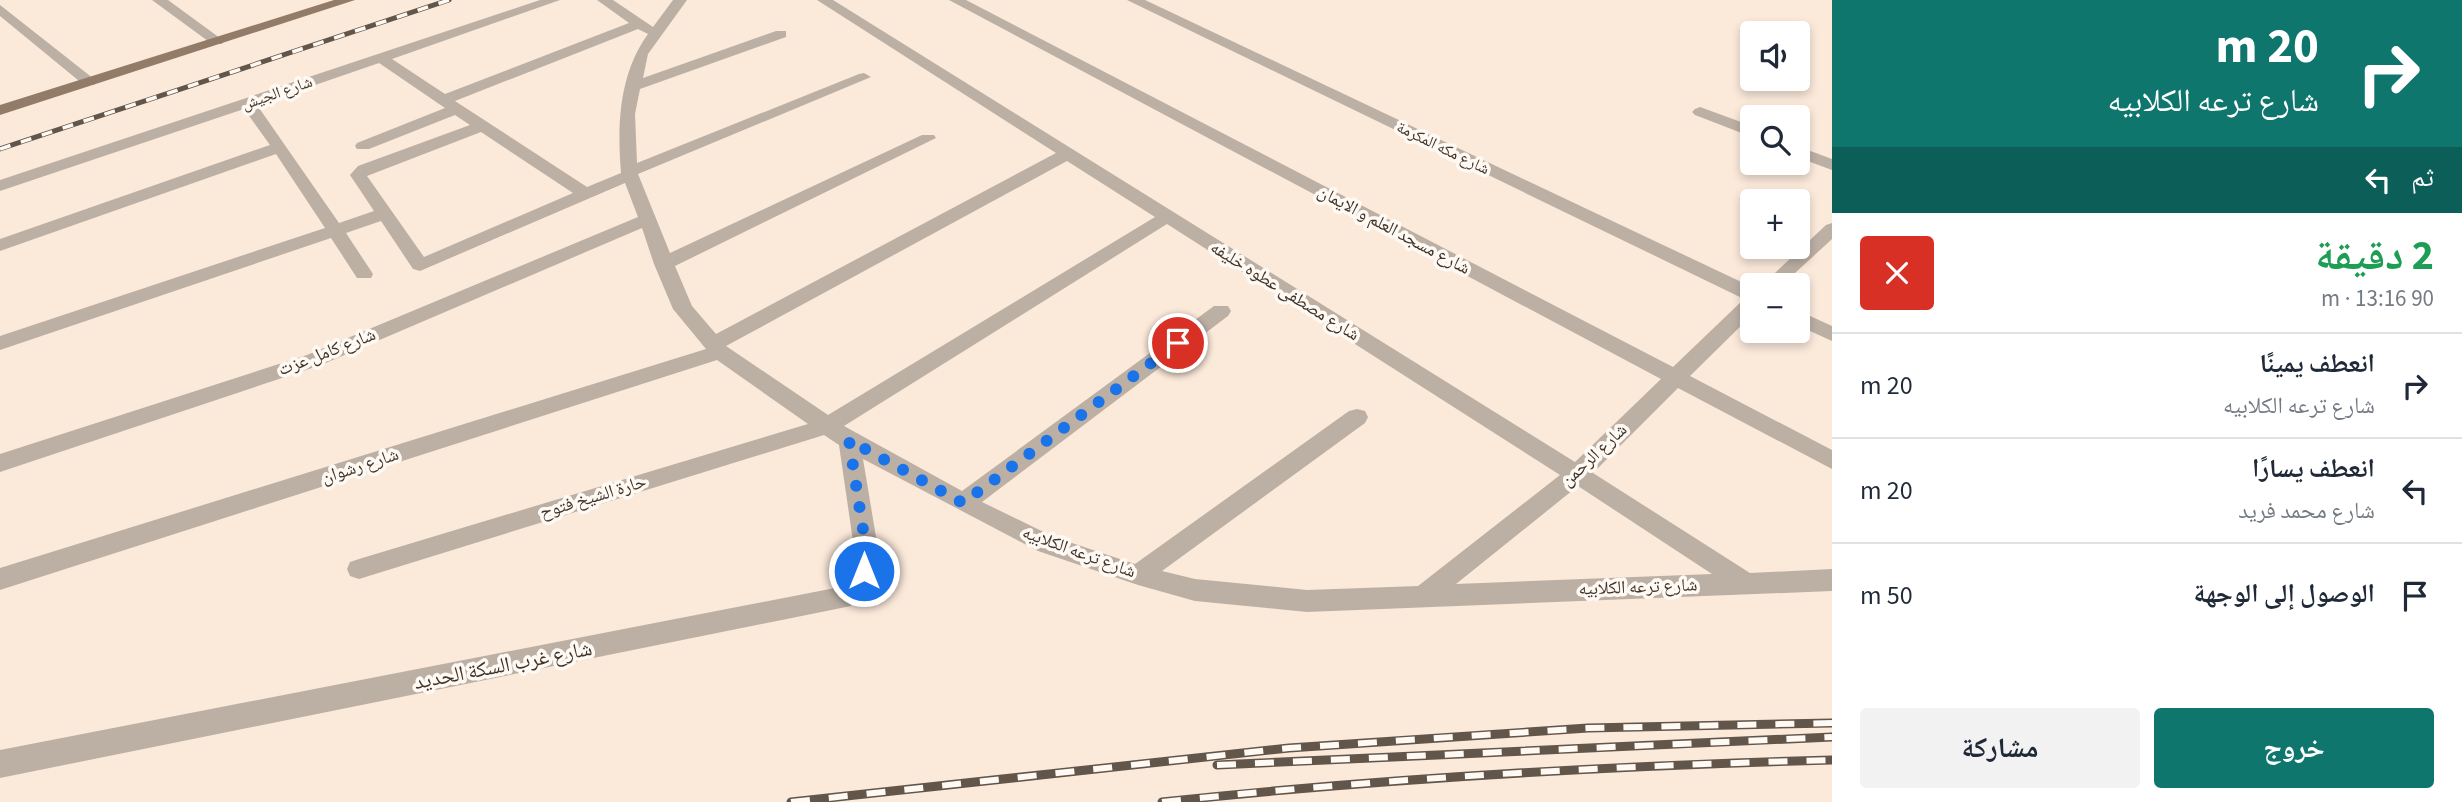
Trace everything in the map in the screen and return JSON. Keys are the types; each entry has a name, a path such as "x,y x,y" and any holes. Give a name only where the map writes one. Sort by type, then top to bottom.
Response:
{"main road":[{"path":"0,110 348,0"}],"street":[{"path":"159,0 217,41"},
{"name":"شارع الجيش","path":"0,186 553,0"},
{"path":"604,0 647,29"},
{"name":"شارع ترعه الكلابيه","path":"680,0 647,29 627,114 629,174 682,309 716,348 827,426 963,503 1046,544 1138,575 1195,590 1307,601 1426,594 1832,580"},
{"name":"شارع مصطفى عطوه خليفه","path":"824,0 1746,583"},
{"name":"شارع مسجد العلم و الايمان","path":"956,0 1832,460"},
{"name":"شارع مكه المكرمة","path":"1134,0 1740,289"},
{"path":"0,9 89,82"},
{"path":"363,146 450,104 647,29"},
{"path":"633,87 782,34"},
{"path":"379,57 585,194"},
{"path":"482,126 358,175 420,265 629,174 864,77"},
{"path":"248,103 364,274"},
{"path":"1700,111 1740,127"},
{"path":"663,264 928,138"},
{"path":"0,245 280,147"},
{"name":"شارع رشوان","path":"0,579 716,348 1067,154"},
{"path":"1810,156 1832,165"},
{"path":"0,343 384,214"},
{"name":"حارة الشيخ فتوح","path":"359,569 827,426 1167,217"},
{"name":"شارع كامل عزت","path":"0,463 314,360 646,220"},
{"path":"1784,273 1832,229"},
{"path":"963,503 1221,311"},
{"name":"شارع الرحمن","path":"1426,594 1577,474 1740,315"},
{"path":"1810,323 1832,334"},
{"path":"1138,575 1357,417"},
{"name":"شارع غرب السكة الحديد","path":"0,764 842,598 860,579 867,555 849,440"}],"railway":[{"path":"0,149 449,0"},
{"path":"791,802 1289,748 1588,728 1832,723"},
{"path":"1217,765 1832,737"},
{"path":"1162,802 1497,774 1832,760"}],"route":[{"path":"864,571 867,555 849,440 963,503 1178,343"}]}
